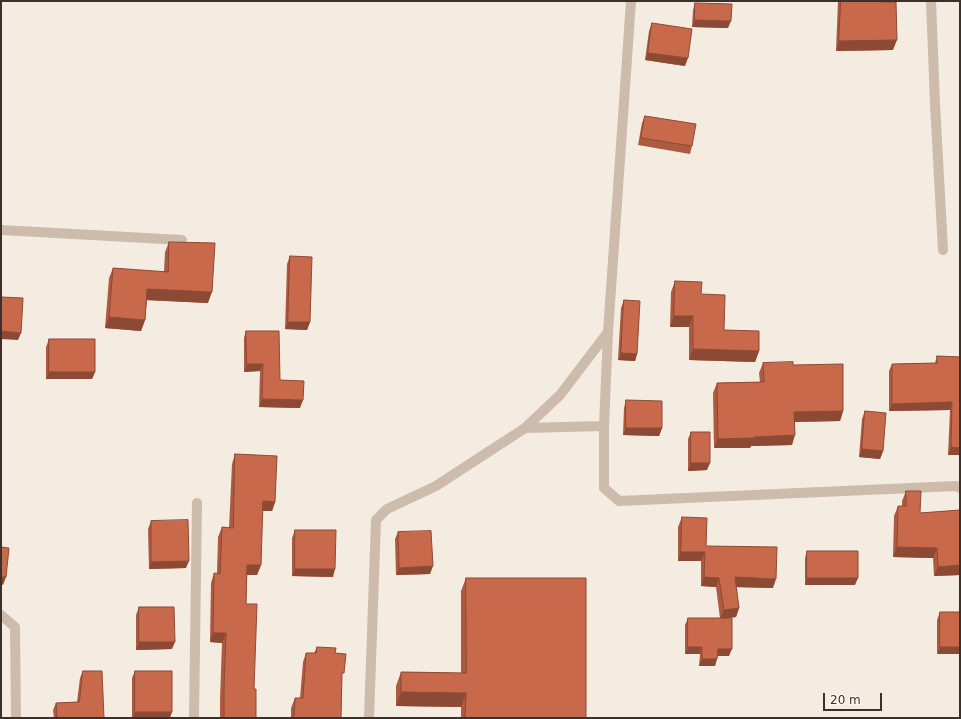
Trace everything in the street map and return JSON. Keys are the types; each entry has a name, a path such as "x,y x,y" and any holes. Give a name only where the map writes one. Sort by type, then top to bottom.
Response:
{"street":[{"path":"631,1 608,332 604,426 604,488 619,501 956,486 960,488"},
{"path":"931,1 943,250"},
{"path":"1,230 182,240"},
{"path":"370,718 376,520 386,509 436,486 525,428 560,396 608,332"},
{"path":"525,428 604,426"},
{"path":"194,718 197,503"},
{"path":"1,615 15,627 16,718"}],"building":[{"path":"841,1 896,2 897,40 839,41"},
{"path":"695,3 732,4 731,21 695,20"},
{"path":"652,23 692,29 688,58 648,53"},
{"path":"645,116 696,124 692,146 641,138"},
{"path":"169,242 215,243 212,292 147,289 145,320 109,317 113,268 168,272"},
{"path":"290,256 312,257 310,322 288,322"},
{"path":"675,281 702,282 701,294 725,295 724,330 759,331 759,351 693,349 693,316 674,316"},
{"path":"1,297 23,298 21,333 1,331"},
{"path":"624,300 640,301 637,354 621,353"},
{"path":"246,331 279,331 280,380 304,381 303,400 262,399 263,364 247,364"},
{"path":"49,339 95,339 95,372 49,372"},
{"path":"937,356 960,357 960,448 951,447 952,402 892,404 892,364 937,363"},
{"path":"793,362 793,365 843,364 843,411 794,412 795,435 718,439 717,383 764,382 763,363"},
{"path":"626,400 662,401 662,428 626,428"},
{"path":"865,411 886,413 883,451 862,449"},
{"path":"691,432 710,432 710,463 691,463"},
{"path":"235,454 277,456 275,502 263,501 261,565 247,565 246,604 257,604 254,689 256,689 256,718 224,718 226,633 213,633 214,573 220,574 222,527 233,528"},
{"path":"906,491 921,491 920,513 960,510 960,565 938,567 937,548 897,547 898,506 906,506"},
{"path":"682,517 707,518 706,546 777,547 776,579 735,577 739,608 724,610 719,578 704,577 705,552 681,552"},
{"path":"188,520 189,561 151,562 151,521"},
{"path":"295,530 336,530 335,569 295,569"},
{"path":"431,531 433,566 399,568 398,532"},
{"path":"1,547 9,548 6,577 1,577"},
{"path":"807,551 858,551 858,578 807,578"},
{"path":"466,578 586,578 586,718 465,718 466,693 401,692 401,672 466,673"},
{"path":"139,607 174,607 175,642 139,642"},
{"path":"940,612 960,612 960,647 940,647"},
{"path":"688,618 732,618 732,649 718,649 717,659 702,659 702,647 688,647"},
{"path":"317,647 336,648 335,653 346,654 344,673 342,673 341,718 294,718 295,698 303,698 306,653 316,653"},
{"path":"83,671 102,671 104,718 57,718 56,703 79,702"},
{"path":"135,671 172,671 172,712 135,712"}]}
